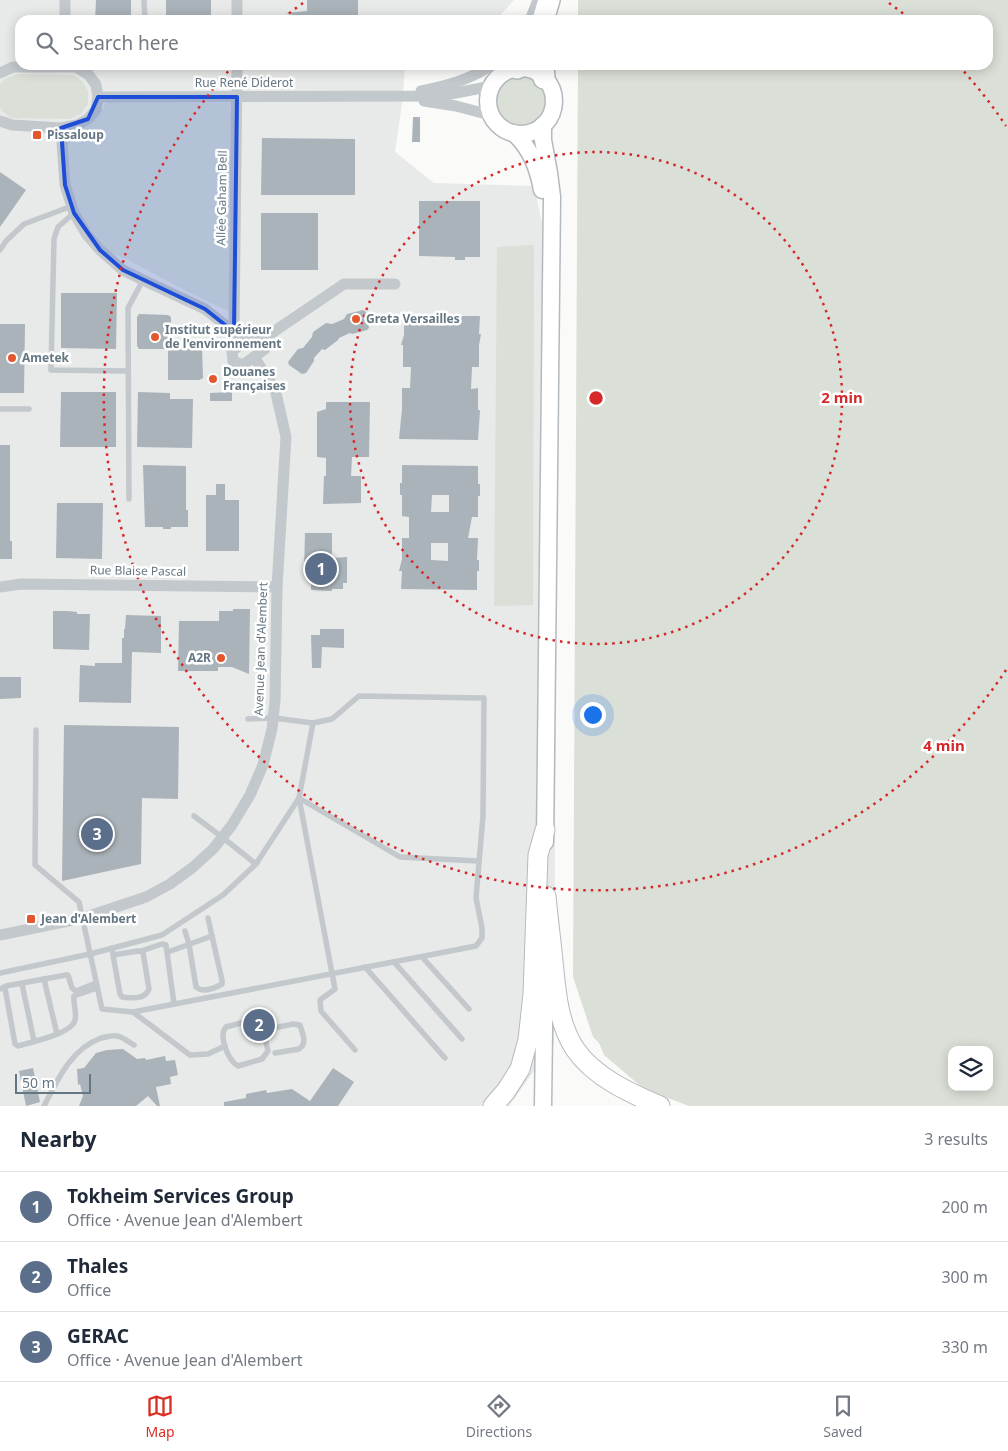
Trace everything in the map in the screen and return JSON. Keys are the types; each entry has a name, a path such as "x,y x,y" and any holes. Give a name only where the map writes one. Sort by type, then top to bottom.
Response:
{"highway":[{"path":"545,15 550,0"},
{"path":"550,0 551,15"}],"main road":[{"path":"510,70 498,77 488,95 490,115 506,131 527,134 536,131 544,125 549,119 554,102 553,93 543,72 530,70"},
{"path":"543,1106 552,197 543,140 544,125"},
{"path":"514,133 522,141 534,162 551,223"},
{"path":"493,1106 506,1091 520,1069 528,1040 533,994 538,855 545,830"},
{"path":"546,896 558,1004 569,1038 576,1050 598,1073 633,1094 660,1106"}],"street":[{"path":"65,0 65,15"},
{"path":"237,0 237,15"},
{"path":"532,15 538,0"},
{"path":"0,73 15,67"},
{"path":"0,121 12,125 61,128 77,125 88,119 96,110 98,97 96,85 89,75 81,70"},
{"name":"Allée Gaham Bell","path":"234,332 237,70"},
{"path":"390,97 455,83 482,70"},
{"path":"390,97 440,96 492,86"},
{"name":"Rue René Diderot","path":"98,97 390,97"},
{"path":"390,97 456,106 490,115"},
{"path":"61,128 65,185 73,209 87,235 100,250 123,270 205,309 234,332 243,343"},
{"path":"263,339 344,284 395,284"},
{"path":"254,335 263,339 265,349 254,358 243,365 233,361 232,351 254,335"},
{"name":"Avenue Jean d'Alembert","path":"0,935 83,918 146,897 170,884 213,849 232,825 250,795 263,765 274,718 277,587 286,437 275,389 254,358"},
{"name":"Rue Blaise Pascal","path":"0,587 21,584 277,587"}],"lane":[{"path":"144,0 145,15"},
{"path":"0,250 6,241 24,224 73,209"},
{"path":"73,209 58,227 54,239 52,370 128,371"},
{"path":"129,499 128,308 143,280"},
{"path":"0,409 29,409"},
{"path":"36,730 35,865 79,902 102,1009 133,1012 476,946 482,938 476,898 483,816 484,698 359,696 332,719 313,723 274,718 248,718"},
{"path":"313,723 299,798 335,989 320,1000 321,1011 355,1050"},
{"path":"299,798 400,857 478,861"},
{"path":"112,952 162,935 223,895 256,864 299,798"},
{"path":"194,816 256,864"},
{"path":"185,931 196,987 199,990 203,990 219,986 222,984 222,980 208,918"},
{"path":"168,952 212,936"},
{"path":"0,973 90,954 141,951 162,944 166,945 168,952 174,1004"},
{"path":"112,952 122,997 143,997 150,989 143,952 141,951"},
{"path":"422,956 469,1009"},
{"path":"394,962 462,1039"},
{"path":"365,968 445,1058"},
{"path":"66,974 72,988 76,991 97,986 74,996 76,1019 73,1025 57,1034 18,1046 15,1044 2,989 6,986 66,974"},
{"path":"44,979 57,1034"},
{"path":"22,984 34,1041"},
{"path":"133,1012 190,1055 208,1054 225,1046"},
{"path":"256,1019 261,1020 268,1051 262,1059 238,1066 232,1063 225,1046 222,1035 226,1027 256,1019"},
{"path":"264,1030 292,1024 300,1025 304,1042 303,1046 275,1053"},
{"path":"44,1106 72,1057 91,1042 105,1037 116,1036 134,1045"}],"highlighted area":[{"path":"98,97 237,97 234,332 205,309 123,270 100,250 74,213 65,185 61,128 88,119"}],"shaded area":[{"path":"0,0 514,0 500,15 15,15 15,70 405,70 395,152 434,183 534,186 558,295 554,1043 509,1106 0,1106"},
{"path":"578,0 1008,0 1008,1106 689,1106 644,1089 604,1055 599,1043 593,1037 573,977 578,70 993,70 993,15 578,15"},
{"path":"16,74 73,75 83,82 88,92 88,104 81,114 70,119 11,118 0,107 0,85 5,79"},
{"path":"516,76 526,76 539,83 546,96 546,106 539,119 526,126 516,126 507,122 500,115 496,106 496,96 500,87 507,80"},
{"path":"107,101 233,103 230,312 111,253 91,234 78,211 69,182 65,133 87,126 98,117"},
{"path":"534,245 533,605 494,606 497,247"}],"building":[{"path":"96,0 131,0 131,15 95,15"},
{"path":"166,0 211,0 211,15 166,15"},
{"path":"307,0 358,0 358,15 293,15 286,13 307,11"},
{"path":"413,117 420,117 420,142 412,142"},
{"path":"262,138 355,139 355,195 261,195"},
{"path":"0,172 26,190 0,227"},
{"path":"419,201 480,201 480,257 465,257 465,260 455,260 455,257 419,256"},
{"path":"261,213 318,213 318,270 261,270"},
{"path":"61,293 117,293 116,349 61,348"},
{"name":"Greta Versailles","path":"363,310 366,312 369,328 367,330 350,333 339,338 325,350 322,349 314,358 306,373 302,374 289,365 288,362 298,349 303,348 312,337 313,332 326,323 332,324 344,319 347,314"},
{"path":"139,314 168,315 171,317 171,346 202,346 203,378 199,380 168,380 168,349 139,349 137,346 137,317"},
{"path":"404,316 480,316 479,367 472,367 471,389 478,388 478,410 480,410 478,440 399,439 402,388 410,388 411,367 403,367 403,345 401,345 404,335"},
{"name":"Ametek","path":"0,324 25,324 24,393 0,393"},
{"path":"61,392 116,392 116,447 60,447"},
{"path":"138,392 170,393 170,399 193,399 192,448 137,447"},
{"path":"232,392 232,401 210,401 210,393"},
{"path":"326,402 370,402 369,457 352,457 351,476 361,476 361,503 323,504 326,458 317,457 317,412 326,409"},
{"path":"0,445 10,445 10,541 12,541 12,559 0,559"},
{"path":"143,465 186,466 188,527 163,529 163,527 145,527"},
{"path":"402,465 478,466 480,496 478,496 478,517 472,517 468,538 478,538 477,560 479,560 479,571 477,571 477,590 401,589 402,571 399,571 402,559 402,538 409,538 409,517 402,516 400,483 402,483","holes":["432,495 449,495 449,512 431,512","431,543 448,543 448,561 431,560"]},
{"path":"216,484 225,484 225,500 239,500 239,551 206,551 206,495 216,495"},
{"path":"57,503 103,503 102,559 56,558"},
{"path":"305,533 332,533 332,558 347,557 347,583 343,583 343,589 332,589 332,591 311,590 311,571 304,571"},
{"path":"233,609 250,609 249,674 232,667 218,667 218,671 178,671 179,621 219,621 219,611 233,611"},
{"path":"53,611 90,614 89,650 53,649"},
{"path":"126,615 161,616 161,653 132,652 131,703 79,702 80,665 95,666 95,663 122,663 122,638 124,638"},
{"path":"320,629 344,629 344,648 322,647 321,668 312,668 311,635 320,635"},
{"path":"0,677 21,677 21,698 0,699"},
{"path":"64,725 179,727 178,799 142,798 141,864 62,881"},
{"path":"123,1049 137,1059 145,1058 146,1060 165,1056 166,1061 175,1060 178,1075 170,1077 171,1084 156,1087 160,1106 157,1106 148,1096 136,1106 79,1106 83,1096 80,1084 78,1085 77,1069 84,1068 96,1053"},
{"path":"33,1068 40,1102 26,1106 19,1071"},
{"path":"333,1068 354,1082 338,1106 224,1106 224,1102 246,1098 246,1094 266,1090 267,1093 292,1089 310,1101"}],"place":[{"name":"Pissaloup","path":"37,135"},
{"name":"Greta Versailles","path":"356,319"},
{"name":"Institut supérieur de l'environnement","path":"155,337"},
{"name":"Ametek","path":"12,358"},
{"name":"Douanes Françaises","path":"213,379"},
{"name":"Tokheim Services Group","path":"321,569"},
{"name":"A2R","path":"221,658"},
{"name":"GERAC","path":"97,834"},
{"name":"Jean d'Alembert","path":"31,919"},
{"name":"Thales","path":"259,1025"}]}
